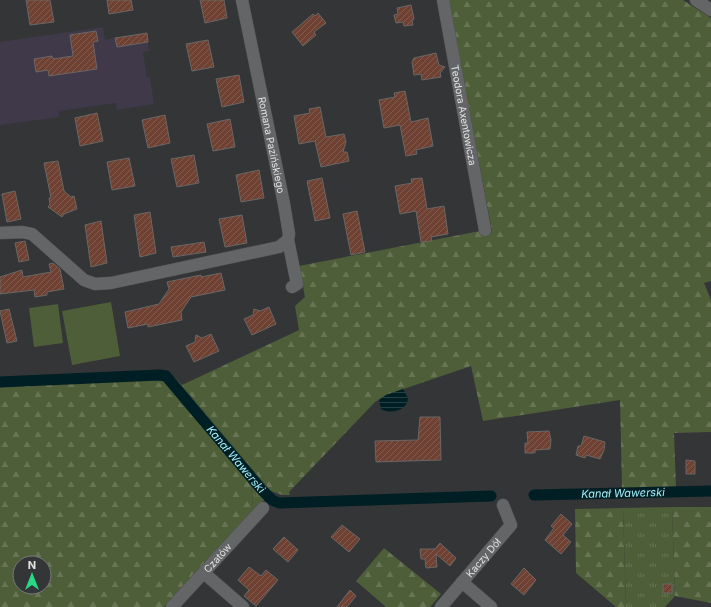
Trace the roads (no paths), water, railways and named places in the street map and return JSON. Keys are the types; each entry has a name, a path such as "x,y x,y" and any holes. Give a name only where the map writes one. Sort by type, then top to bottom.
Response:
{"street":[{"name":"Romana Pazińskiego","path":"242,0 283,198 289,234 288,240 297,284 292,287"},
{"name":"Teodora Axentowicza","path":"443,0 485,230"},
{"path":"696,0 711,10"},
{"path":"0,233 22,232 32,234 40,239 84,280 95,284 111,283 279,247 288,240"},
{"name":"Kaczy Dół","path":"441,607 511,525 503,504"},
{"name":"Czatów","path":"172,607 263,508"},
{"path":"204,573 243,607"},
{"path":"462,582 490,607"}],"water":[{"path":"403,389 408,398 405,406 398,410 389,412 381,409 379,400 386,395"}],"waterway":[{"name":"Kanał Wawerski","path":"0,382 159,375 166,376 262,490 272,500 279,503 491,496"},
{"name":"Kanał Wawerski","path":"534,495 711,491"}]}
